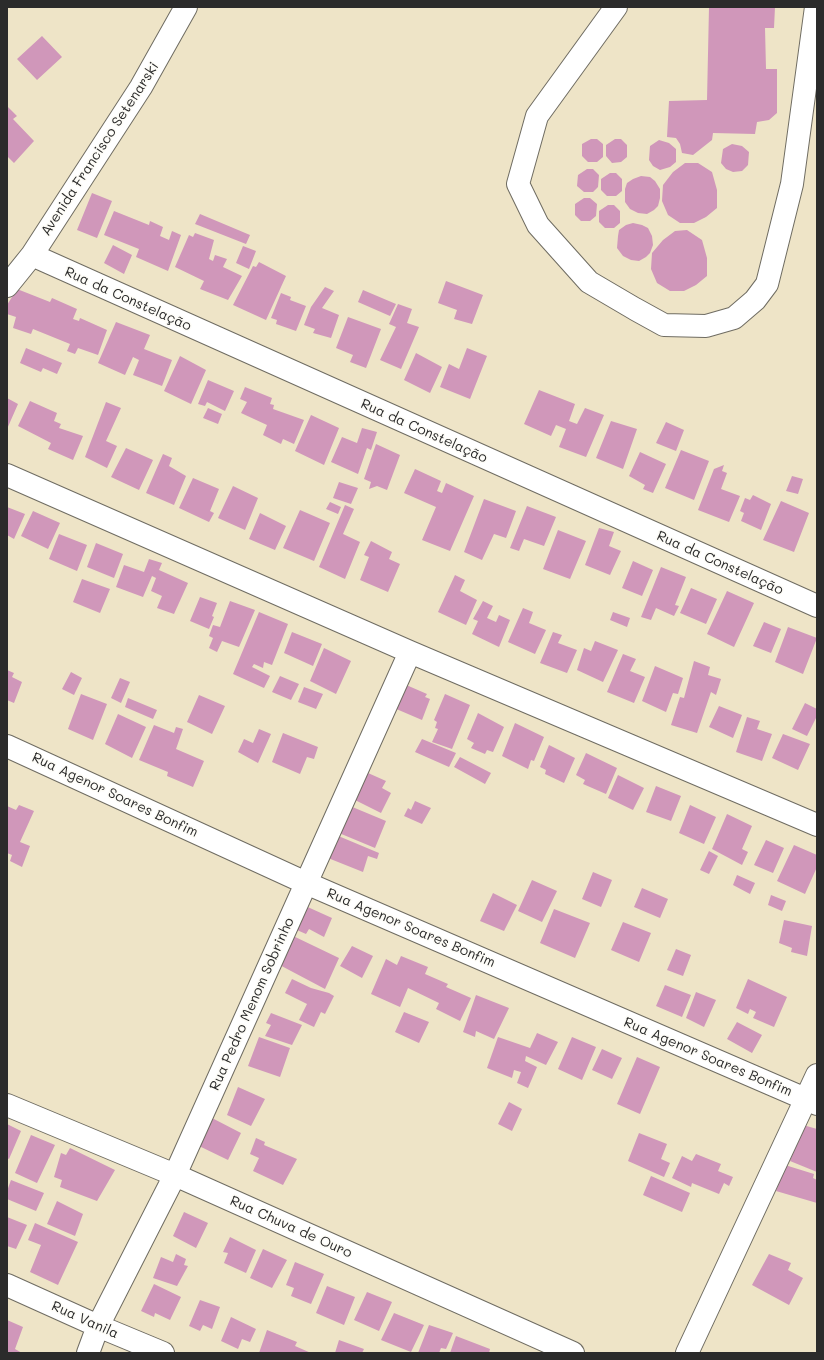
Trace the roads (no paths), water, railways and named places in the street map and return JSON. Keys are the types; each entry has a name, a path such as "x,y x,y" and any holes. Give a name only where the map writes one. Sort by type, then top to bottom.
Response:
{"street":[{"name":"Avenida Francisco Setenarski","path":"7,286 32,255 141,87 186,7"},
{"path":"616,7 537,116 518,184 538,225 590,282 635,310 664,325 706,326 734,318 755,300 767,284 792,184 816,7"},
{"name":"Rua da Constelação","path":"32,255 817,606"},
{"path":"7,475 410,652 817,825"},
{"name":"Rua Pedro Menom Sobrinho","path":"88,1353 98,1326 175,1175 410,652"},
{"name":"Rua Agenor Soares Bonfim","path":"7,746 306,882 812,1102"},
{"path":"687,1353 812,1102 817,1075"},
{"name":"Rua Chuva de Ouro","path":"7,1105 175,1175 573,1353"},
{"name":"Rua Vanila","path":"7,1285 98,1326 164,1353"}]}
